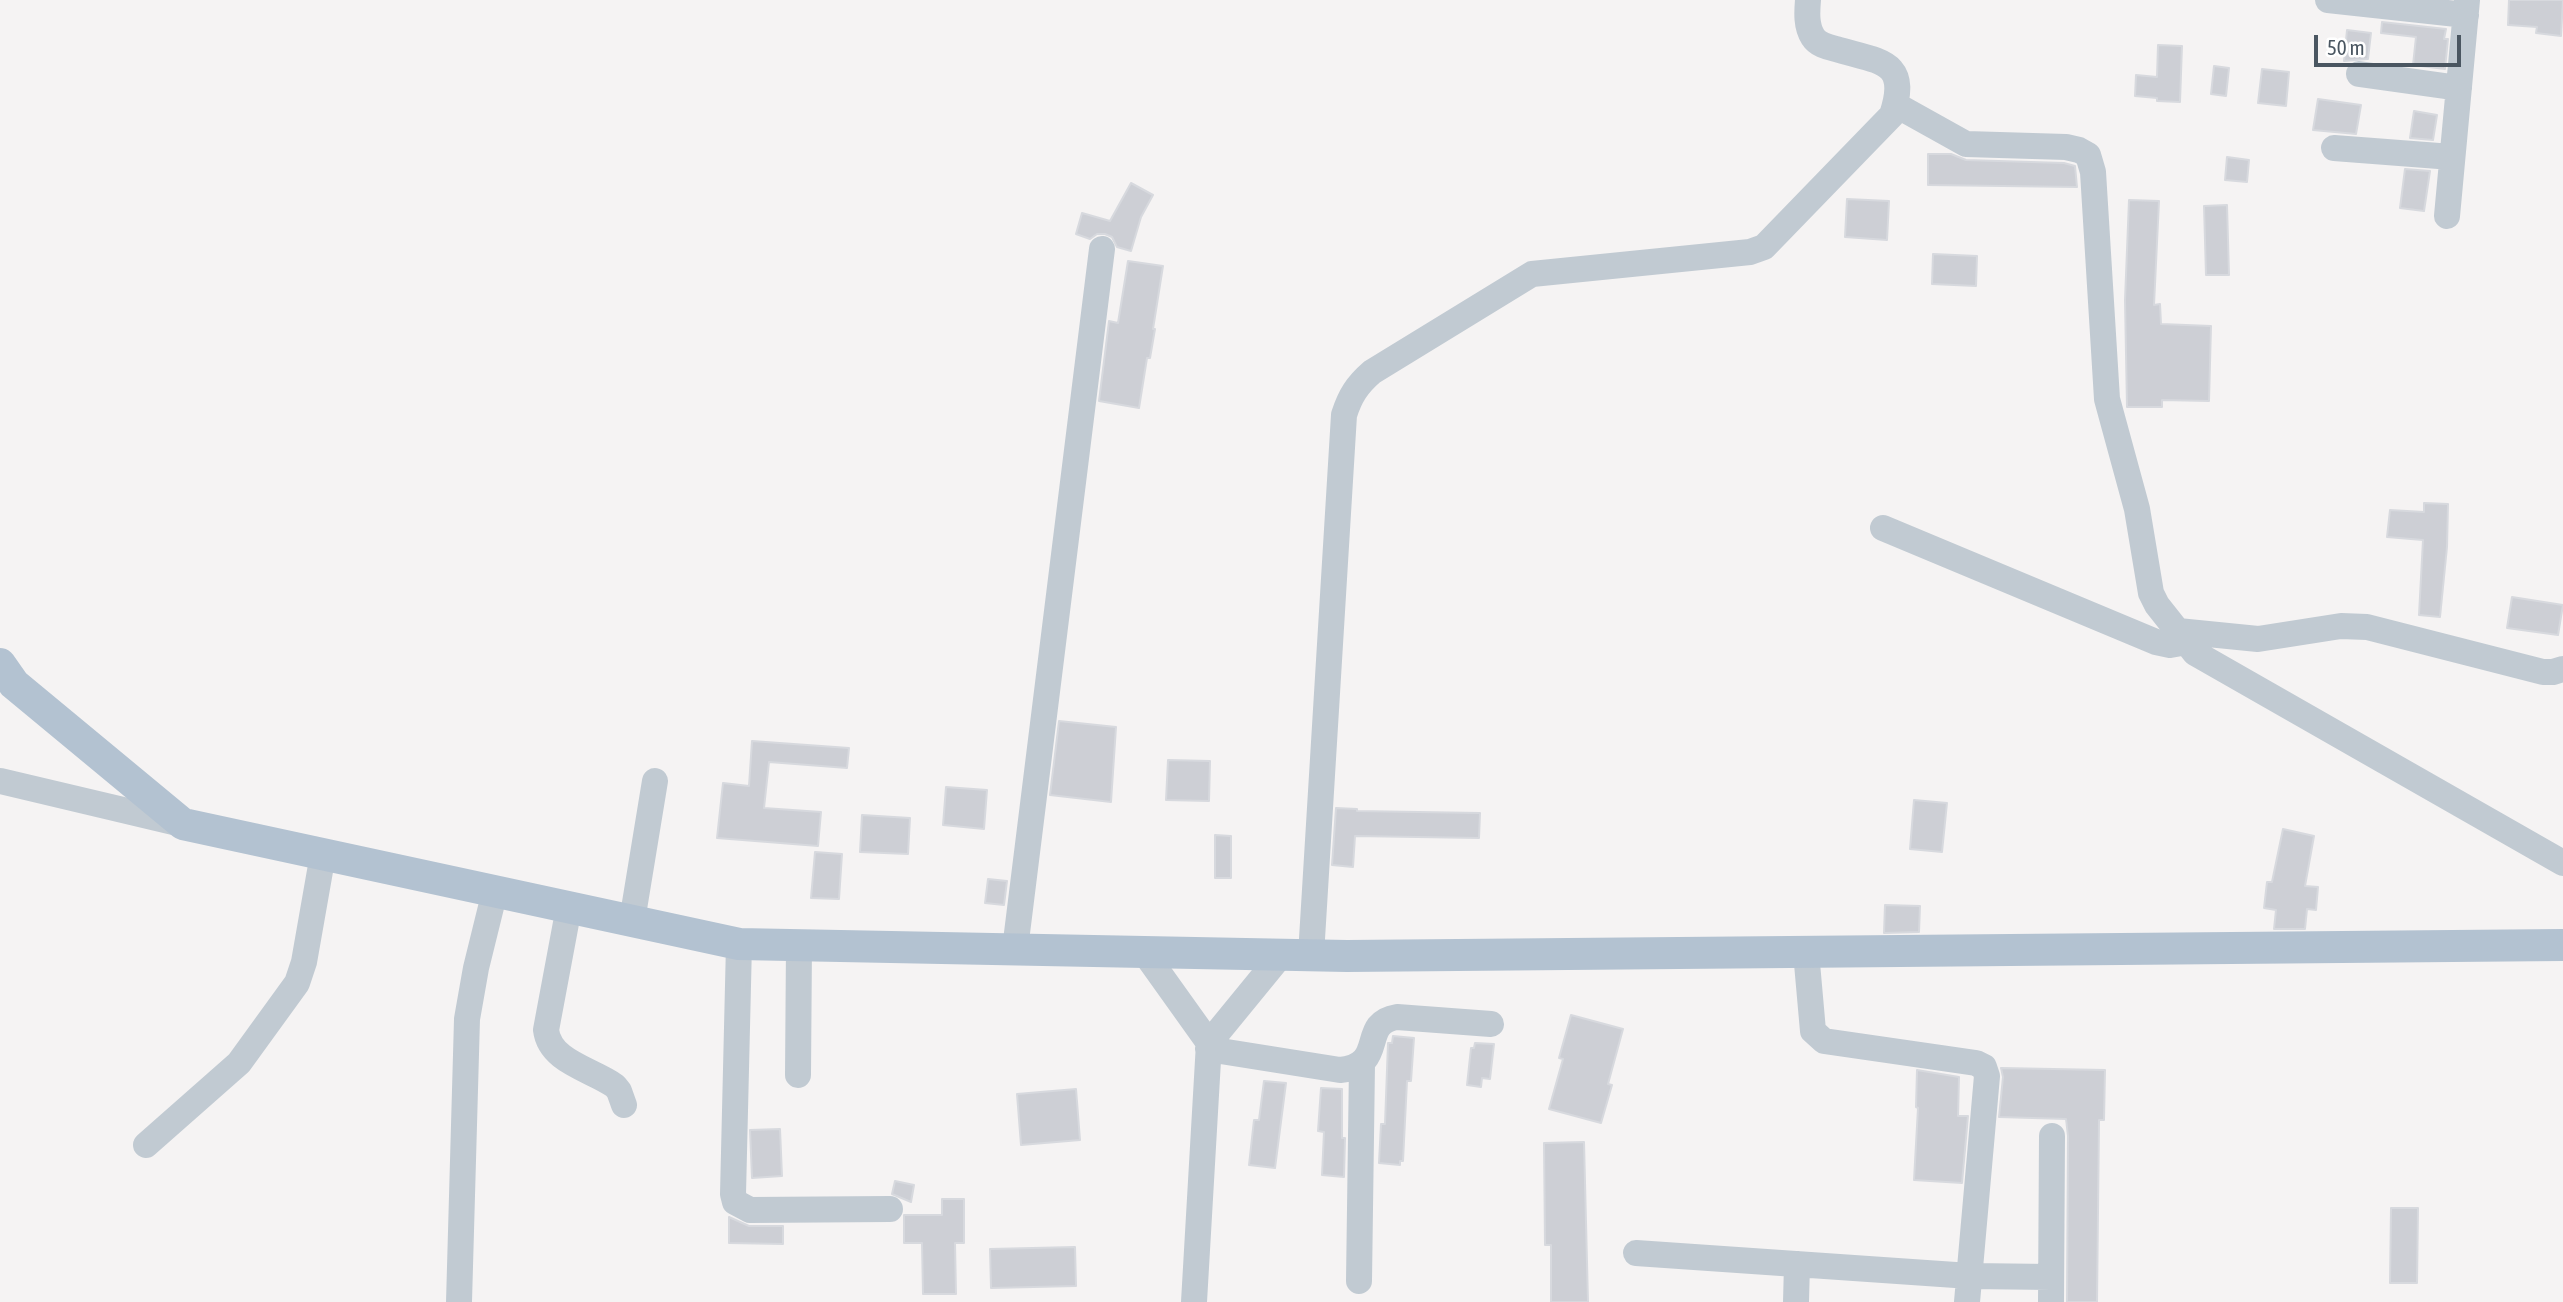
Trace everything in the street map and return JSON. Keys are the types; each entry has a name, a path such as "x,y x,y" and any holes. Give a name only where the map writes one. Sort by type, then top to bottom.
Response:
{"main road":[{"path":"5,676 183,824 739,944 1296,955 2563,945"}],"street":[{"path":"1209,1046 1296,955 1344,415 1349,397 1359,382 1383,365 1532,274 1750,252 1764,247 1892,115 1899,93 1897,76 1877,61 1824,46 1814,39 1807,16 1808,0"},
{"path":"2328,0 2467,8 2447,216"},
{"path":"2359,74 2459,88"},
{"path":"1896,106 1966,144 2066,148 2088,155 2093,172 2106,399 2137,509 2151,593 2157,606 2182,637 2203,659 2563,863"},
{"path":"2334,148 2452,157"},
{"path":"1015,949 1102,249"},
{"path":"1883,528 2156,642 2170,645 2182,637 2258,639 2341,626 2367,627 2543,672 2563,669"},
{"path":"0,781 183,824"},
{"path":"632,921 655,781"},
{"path":"146,1145 239,1063 297,983 304,962 323,854"},
{"path":"459,1302 467,1019 476,968 495,891"},
{"path":"569,907 545,1030 547,1039 555,1053 615,1086 624,1105"},
{"path":"739,944 733,1194 735,1202 750,1210 890,1209"},
{"path":"798,1076 799,945"},
{"path":"1144,952 1209,1046 1194,1302"},
{"path":"1806,952 1813,1031 1819,1039 1976,1063 1984,1067 1987,1076 1968,1289"},
{"path":"1209,1046 1340,1070 1362,1064 1369,1056 1376,1030 1381,1022 1388,1018 1491,1024"},
{"path":"1359,1281 1362,1064"},
{"path":"1636,1253 1797,1264 1968,1289 2051,1290 2052,1136"},
{"path":"1796,1302 1797,1264"}],"building":[{"path":"2509,0 2563,0 2561,36 2536,33 2537,27 2508,25"},
{"path":"2382,22 2446,29 2444,39 2448,39 2445,69 2413,65 2416,37 2381,33"},
{"path":"2347,30 2371,33 2368,59 2344,61"},
{"path":"2158,45 2182,46 2180,102 2135,96 2136,75 2157,77"},
{"path":"2214,66 2229,68 2226,96 2211,94"},
{"path":"2262,69 2289,72 2286,106 2258,103"},
{"path":"2318,99 2361,105 2356,134 2313,130"},
{"path":"2414,111 2437,115 2433,140 2410,138"},
{"path":"1928,154 1951,154 1966,160 2064,163 2075,166 2077,187 1928,185"},
{"path":"2227,157 2249,160 2247,182 2225,180"},
{"path":"2405,169 2430,171 2424,211 2400,208"},
{"path":"1131,183 1153,195 1141,217 1131,251 1117,247 1112,237 1105,234 1097,234 1090,239 1076,234 1082,213 1110,221"},
{"path":"1847,199 1889,201 1887,240 1845,237"},
{"path":"2129,200 2159,201 2154,305 2160,304 2161,324 2211,326 2209,401 2162,400 2162,407 2127,407 2125,300"},
{"path":"2227,205 2229,275 2206,275 2204,206"},
{"path":"1933,254 1977,256 1976,286 1932,284"},
{"path":"1128,261 1163,266 1155,329 1139,408 1099,401 1109,321 1118,323"},
{"path":"2424,503 2448,504 2440,617 2419,615 2423,540 2387,537 2390,510 2424,512"},
{"path":"2512,597 2563,605 2558,635 2507,628"},
{"path":"1059,721 1116,727 1111,802 1050,795"},
{"path":"752,741 849,748 847,768 769,762 764,808 821,812 818,846 717,838 723,783 749,786"},
{"path":"1168,760 1210,761 1209,801 1166,800"},
{"path":"946,787 987,790 984,829 943,825"},
{"path":"1914,800 1947,803 1942,852 1910,849"},
{"path":"1336,808 1357,811 1480,813 1479,838 1355,836 1353,867 1332,865"},
{"path":"862,815 910,818 908,854 860,852"},
{"path":"2283,829 2314,836 2305,886 2318,887 2316,910 2307,909 2305,929 2274,929 2276,910 2264,908 2267,882 2272,882"},
{"path":"1215,835 1231,836 1231,878 1215,878"},
{"path":"815,852 842,854 839,899 811,898"},
{"path":"988,879 1007,881 1004,905 985,903"},
{"path":"1885,905 1920,906 1919,932 1884,933"},
{"path":"1571,1015 1623,1029 1601,1123 1549,1109 1563,1059 1559,1058"},
{"path":"1393,1036 1414,1038 1411,1081 1407,1081 1403,1161 1400,1161 1400,1165 1379,1163 1381,1124 1385,1124 1388,1043 1392,1043"},
{"path":"1475,1043 1494,1044 1490,1079 1482,1078 1481,1087 1467,1085 1471,1048 1474,1048"},
{"path":"2001,1068 2105,1070 2104,1120 2099,1120 2097,1302 2067,1302 2066,1119 1999,1117 2003,1077"},
{"path":"1917,1070 1959,1077 1958,1116 1968,1116 1962,1183 1914,1180"},
{"path":"1264,1081 1286,1083 1275,1168 1249,1165 1254,1120 1259,1120"},
{"path":"1321,1088 1342,1089 1344,1177 1322,1175 1324,1132 1318,1131"},
{"path":"1076,1089 1080,1140 1021,1145 1017,1094"},
{"path":"780,1129 782,1176 752,1178 750,1130"},
{"path":"1584,1142 1588,1302 1551,1302 1551,1245 1545,1245 1544,1143"},
{"path":"895,1181 914,1185 911,1202 892,1194"},
{"path":"942,1199 964,1199 964,1243 955,1243 956,1294 923,1294 922,1243 904,1243 904,1215 942,1215"},
{"path":"2391,1208 2418,1208 2417,1283 2390,1283"},
{"path":"729,1217 749,1226 783,1226 783,1244 729,1243"},
{"path":"1075,1247 1076,1286 991,1288 990,1249"}]}
